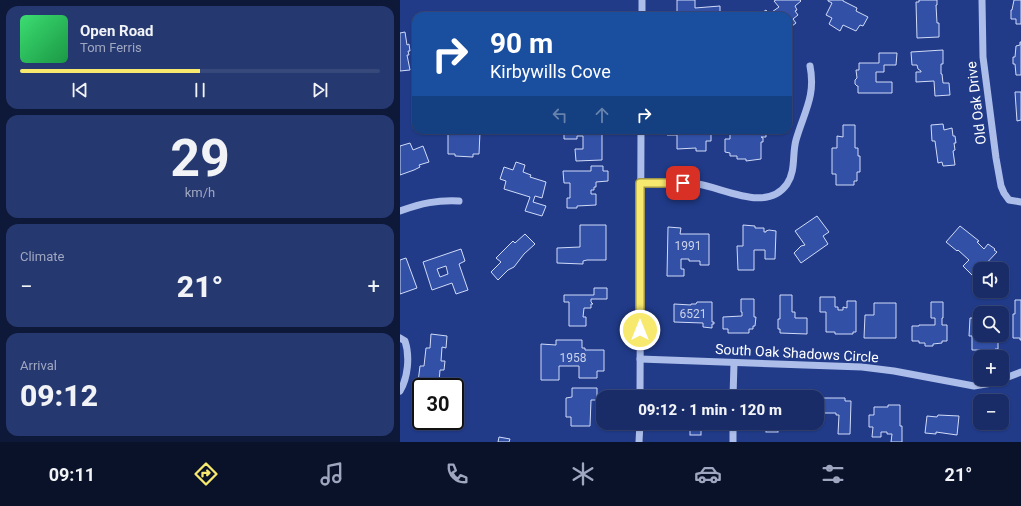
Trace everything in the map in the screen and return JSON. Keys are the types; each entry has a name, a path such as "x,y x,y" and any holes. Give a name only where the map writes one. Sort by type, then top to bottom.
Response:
{"street":[{"path":"642,0 642,12"},
{"name":"Old Oak Drive","path":"982,0 983,57 1001,186 1004,194 1009,200 1021,202"},
{"path":"640,183 698,184 749,198 765,197 779,192 791,178 795,144 810,100 813,84 810,66"},
{"path":"640,390 641,134"},
{"path":"400,211 441,200 460,201"},
{"path":"400,338 405,341 407,346 407,362 406,376 400,392"},
{"name":"South Oak Shadows Circle","path":"640,360 862,367 905,373 974,386 992,383 1021,372"},
{"path":"733,390 734,363"},
{"path":"639,442 640,430"},
{"path":"733,430 733,442"}],"building":[{"path":"677,0 695,0 695,8 720,6 720,12 677,12"},
{"path":"828,0 843,0 857,8 856,11 868,17 863,26 860,25 856,31 843,25 840,31 829,24 832,18 826,15 832,3"},
{"path":"919,0 937,0 936,5 937,23 939,23 939,37 917,38 916,2 919,2"},
{"path":"1014,0 1021,0 1021,24 1016,24 1016,19 1011,19 1011,10"},
{"path":"774,1 801,1 795,6 797,10 795,11 798,15 793,19 796,23 792,26 792,12 772,12 779,7"},
{"path":"405,32 407,45 409,44 410,51 408,51 409,55 407,55 410,70 400,71 400,33"},
{"path":"1020,42 1021,75 1016,75 1013,57 1015,57 1016,46 1020,45"},
{"path":"943,50 941,74 943,83 949,83 950,95 935,96 934,81 916,82 916,72 921,71 918,69 917,65 912,65 911,52"},
{"path":"879,53 897,53 896,65 884,65 884,72 876,72 876,82 892,82 892,93 858,93 858,86 855,84 855,80 857,78 856,70 859,70 859,63 879,63"},
{"path":"1015,92 1021,92 1021,120 1017,121"},
{"path":"943,124 944,130 952,128 953,136 955,136 956,143 954,143 955,150 953,151 955,165 943,166 942,162 938,163 935,141 932,141 931,125"},
{"path":"843,125 855,125 855,148 858,148 858,156 860,156 860,172 857,172 857,181 854,181 854,185 836,185 836,174 832,174 832,148 837,148 837,136 843,137"},
{"path":"448,134 480,134 479,154 473,154 473,157 448,154"},
{"path":"564,134 602,134 602,160 576,161 575,149 583,149 583,136 577,136 577,139 564,139"},
{"path":"711,134 711,141 706,141 706,151 696,151 696,148 677,149 677,135 667,135"},
{"path":"730,134 766,134 766,137 761,137 763,138 763,142 761,142 761,159 746,161 746,159 737,159 737,156 730,156 730,153 725,152 725,139 730,139"},
{"path":"410,143 413,150 423,146 429,162 419,165 420,167 400,175 400,146"},
{"path":"516,162 525,165 523,172 531,175 530,177 546,182 542,198 535,196 533,202 546,206 542,216 525,211 530,197 504,189 506,181 500,179 504,167 513,170"},
{"path":"591,166 603,166 603,171 608,171 608,181 596,182 596,187 594,187 594,190 591,190 591,194 596,194 596,205 567,208 567,198 570,198 570,183 564,183 563,171 591,171"},
{"path":"817,216 829,232 823,236 828,244 801,263 794,253 801,246 805,245 795,231"},
{"path":"580,225 606,225 606,260 587,260 583,261 583,264 557,263 557,248 580,247"},
{"path":"743,225 755,226 755,228 764,228 764,232 769,230 776,231 775,259 765,259 765,250 754,250 754,270 738,270 737,246 743,246"},
{"path":"960,226 979,241 977,242 984,249 988,244 997,252 988,262 973,262 973,276 963,266 969,260 946,242"},
{"path":"668,227 681,228 680,234 709,234 709,265 700,265 700,261 681,259 681,269 684,269 684,276 667,276"},
{"path":"525,234 535,244 524,254 514,267 508,270 498,280 491,272 501,262 496,258 513,241 515,243"},
{"path":"461,249 465,261 459,264 468,290 456,294 452,283 432,290 423,262","holes":["446,266 448,274 440,277 437,269"]},
{"path":"406,258 417,288 400,294 400,260"},
{"path":"594,288 607,288 607,299 591,299 593,304 591,304 591,308 584,308 583,317 586,317 586,326 569,326 569,302 564,302 564,295 594,295"},
{"path":"780,295 792,295 792,312 795,312 795,318 807,318 807,334 780,333 780,329 778,329 778,319 780,319"},
{"path":"820,297 835,297 835,307 838,307 838,310 843,310 843,307 847,308 847,301 856,301 856,332 853,332 853,334 835,334 835,332 826,332 826,312 820,312"},
{"path":"741,299 754,299 754,317 756,317 755,326 753,326 753,329 749,329 749,333 728,333 728,329 723,329 723,317 742,316"},
{"path":"1015,300 1021,300 1021,340 1020,338 1013,338 1013,314 1015,314"},
{"path":"697,302 712,302 712,322 714,322 714,324 712,324 712,328 703,327 703,323 674,322 674,304 691,305 696,304"},
{"path":"931,302 943,302 942,325 947,325 947,341 933,344 933,346 925,346 925,343 912,341 912,326 935,325 935,318 931,318"},
{"path":"874,303 896,303 896,338 864,338 865,315 874,315"},
{"path":"970,318 973,318 973,342 998,342 998,349 972,350 972,336 969,336"},
{"path":"431,334 447,336 446,348 442,347 441,361 445,361 444,370 440,370 439,378 418,378 420,366 424,366 426,348 430,348"},
{"path":"556,340 582,340 582,348 585,348 585,350 604,350 604,371 597,371 597,378 579,378 579,366 559,366 559,380 541,380 541,344 556,345"},
{"path":"572,388 597,388 596,400 591,400 590,426 571,426 571,417 566,417 566,398 572,397"},
{"path":"824,398 845,398 845,401 851,401 850,434 838,434 839,415 836,415 836,413 824,413"},
{"path":"888,405 900,405 902,442 891,442 892,434 887,434 887,432 881,432 881,437 872,437 873,427 869,427 869,415 874,415 874,407 888,407"},
{"path":"938,415 959,416 957,435 936,432 936,434 925,433 927,416 937,417"},
{"path":"690,430 701,430 701,435 690,435"},
{"path":"766,430 778,430 778,432 766,432"},
{"path":"499,437 510,439 509,442 498,442"}],"route":[{"path":"640,330 640,183 683,183"}]}
